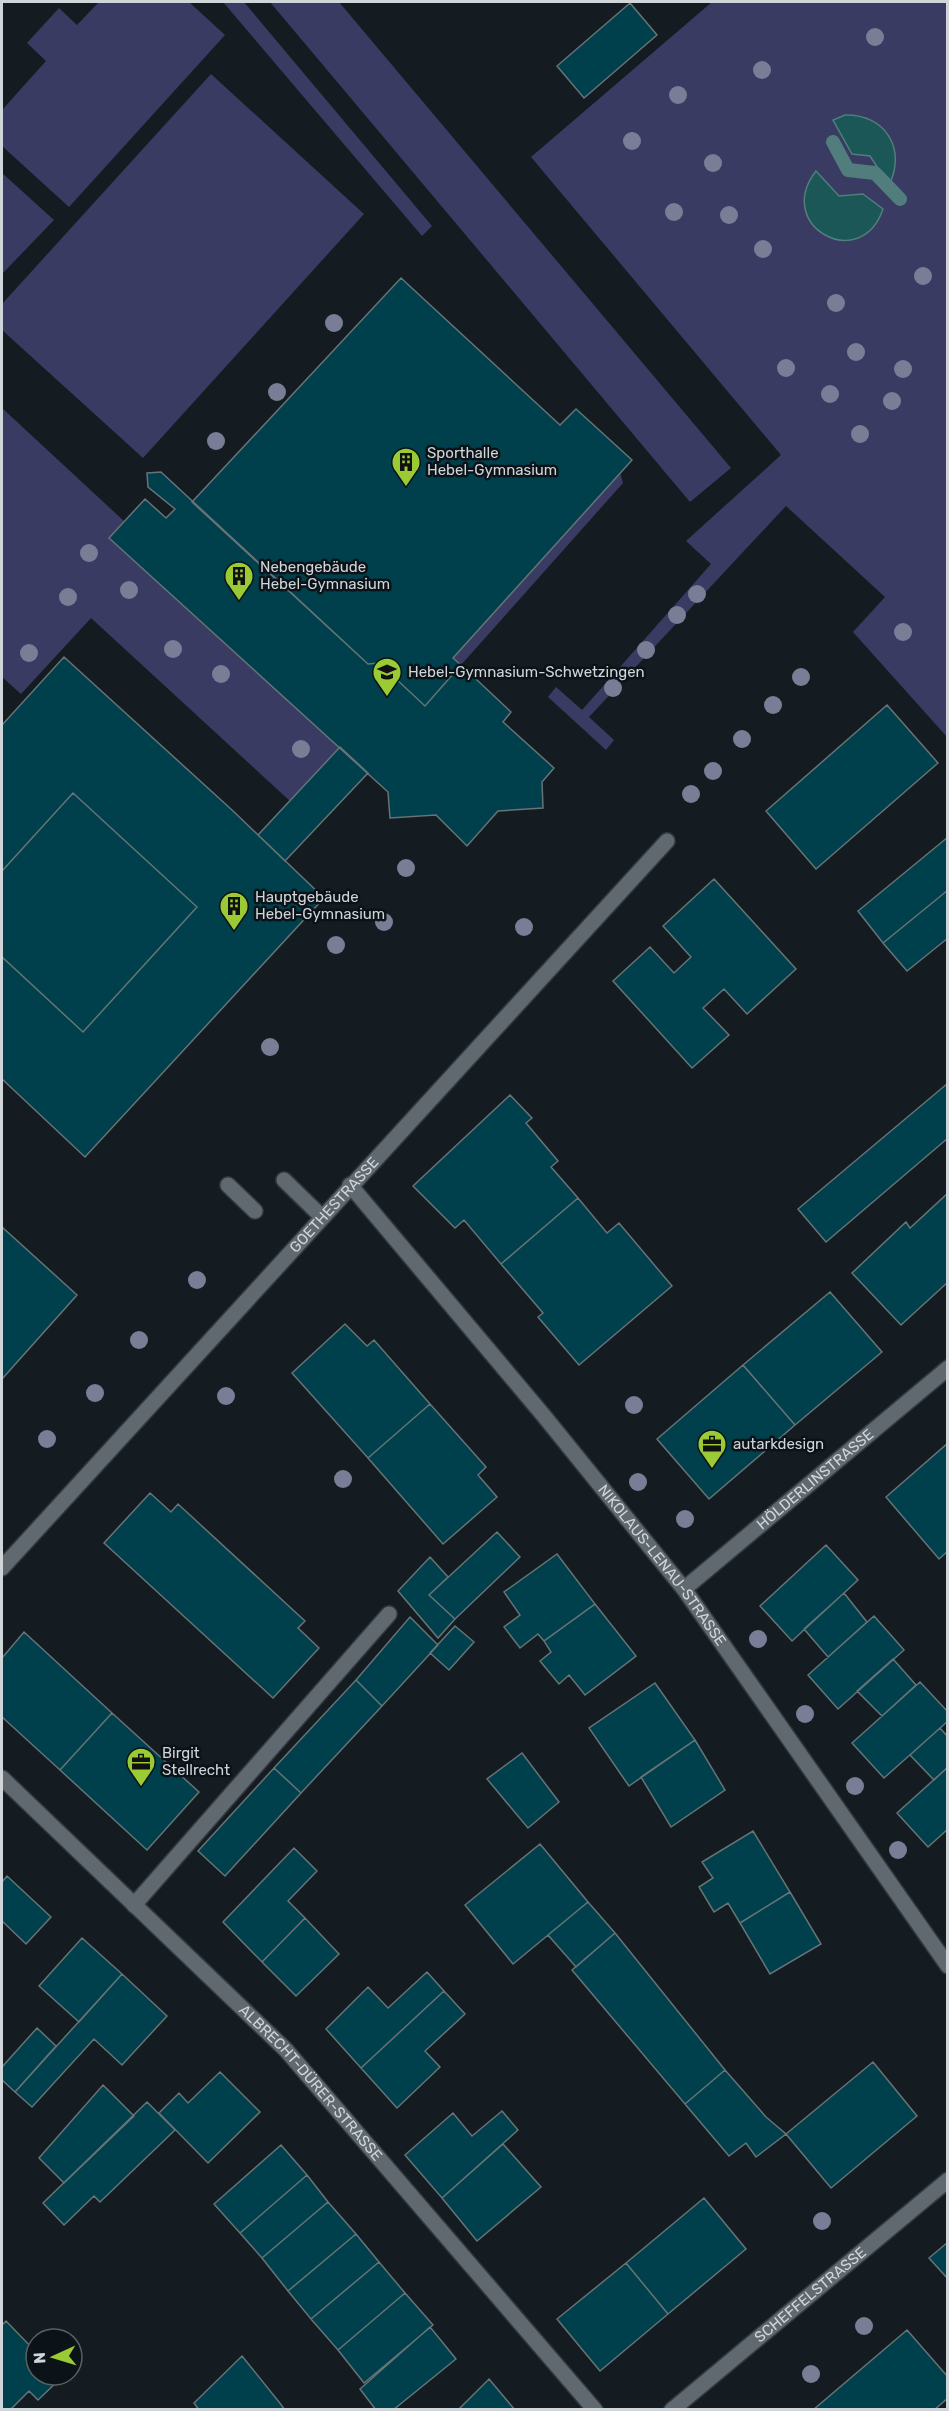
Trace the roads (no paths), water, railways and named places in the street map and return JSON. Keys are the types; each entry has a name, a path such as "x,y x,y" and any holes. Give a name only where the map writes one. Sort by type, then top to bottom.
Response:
{"street":[{"name":"GOETHESTRASSE","path":"2,1568 667,841"},
{"path":"284,1180 322,1217"},
{"path":"228,1185 255,1211"},
{"name":"NIKOLAUS-LENAU-STRASSE","path":"350,1185 544,1416 684,1589 948,1966"},
{"name":"HÖLDERLINSTRASSE","path":"684,1589 948,1368"},
{"path":"134,1905 389,1614"},
{"name":"ALBRECHT-DÜRER-STRASSE","path":"2,1778 286,2050 595,2409"},
{"name":"SCHEFFELSTRASSE","path":"672,2409 948,2180"}],"waterway":[{"path":"833,142 848,170 875,173 900,199"}],"place":[{"name":"Sporthalle Hebel-Gymnasium","path":"406,488"},
{"name":"Nebengebäude Hebel-Gymnasium","path":"239,602"},
{"name":"Hebel-Gymnasium-Schwetzingen","path":"387,698"},
{"name":"Hauptgebäude Hebel-Gymnasium","path":"234,932"},
{"name":"autarkdesign","path":"712,1470"},
{"name":"Birgit Stellrecht","path":"141,1788"}]}
